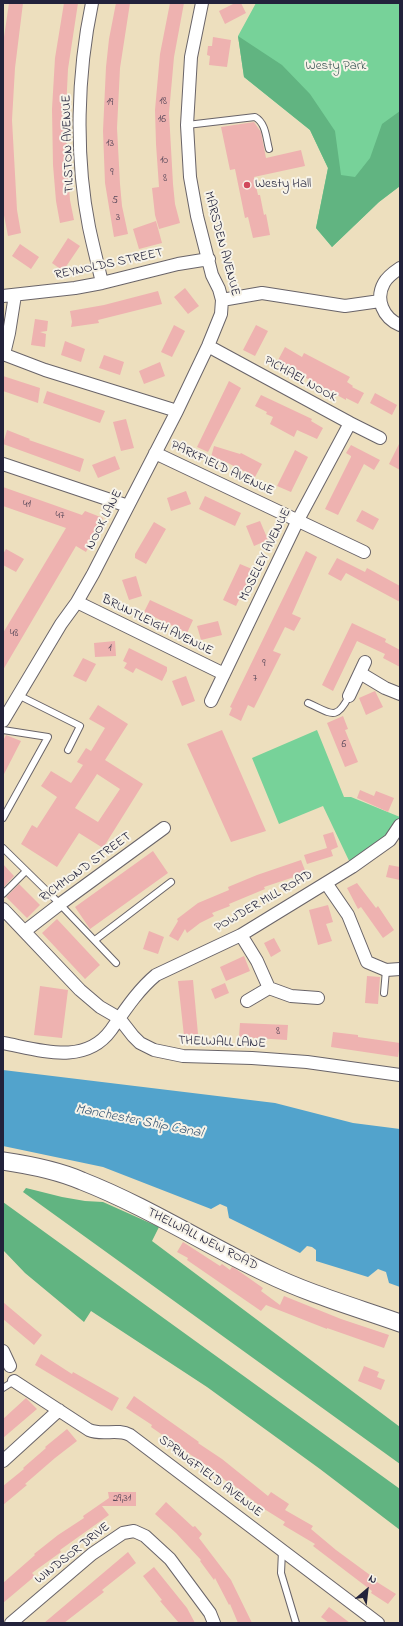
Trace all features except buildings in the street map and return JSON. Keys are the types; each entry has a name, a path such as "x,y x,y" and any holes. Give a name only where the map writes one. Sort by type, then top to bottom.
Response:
{"main road":[{"name":"THELWALL NEW ROAD","path":"3,1161 48,1170 82,1180 268,1274 313,1293 400,1323"}],"street":[{"name":"TILSTON AVENUE","path":"92,3 82,77 80,141 82,174 88,220 102,283"},
{"name":"MARSDEN AVENUE","path":"202,3 191,57 187,125 190,177 196,216 212,275 219,289 222,300 218,324"},
{"name":"REYNOLDS STREET","path":"177,411 45,370 4,354 8,340 9,295 46,292 102,283 178,264 208,259"},
{"path":"400,268 384,282 380,291 382,310 388,318 400,325"},
{"path":"222,300 262,293 345,306 380,301"},
{"name":"NOOK LANE","path":"3,721 61,624 77,602 177,411 218,324"},
{"name":"PICHAEL NOOK","path":"208,346 380,438"},
{"name":"MOSELEY AVENUE","path":"211,701 298,520 350,423"},
{"name":"PARKFIELD AVENUE","path":"155,453 364,552"},
{"path":"3,464 128,506"},
{"name":"BRUNTLEIGH AVENUE","path":"77,602 224,674"},
{"path":"349,696 362,668 385,688 400,694"},
{"name":"POWDER MILL ROAD","path":"3,1043 63,1053 73,1053 92,1047 102,1041 145,984 156,975 241,935 352,867 395,844 400,825"},
{"name":"RICHMOND STREET","path":"26,931 60,904 164,828"},
{"path":"326,883 348,915 361,951 367,962 386,970 400,969"},
{"name":"THELWALL LANE","path":"3,909 26,931 80,990 100,1007 119,1018 132,1036 140,1043 154,1050 171,1055 199,1058 275,1059 400,1075"},
{"path":"241,935 257,962 269,988 291,996 318,998"},
{"path":"247,1000 269,988"},
{"path":"3,1351 10,1366"},
{"name":"SPRINGFIELD AVENUE","path":"14,1380 94,1432 121,1432 130,1435 378,1623"},
{"path":"3,1461 59,1410"},
{"name":"WINDSOR DRIVE","path":"11,1623 92,1554 123,1533 134,1531 145,1536 170,1559 210,1613 214,1623"}],"lane":[{"path":"187,125 255,117 259,119 263,125 269,149"},
{"path":"18,695 80,726 68,750"},
{"path":"308,703 332,713 338,713 343,709 349,696"},
{"path":"3,730 48,737 3,818"},
{"path":"3,848 60,904 116,963"},
{"path":"3,894 26,871"},
{"path":"95,940 171,882"},
{"path":"384,994 386,970"},
{"path":"3,1388 14,1380"},
{"path":"282,1549 281,1573 296,1623"}],"green space":[{"name":"Westy Park","path":"256,3 400,3 400,186 379,202 332,247 316,228 328,168 310,130 244,77 238,36"},
{"path":"238,36 282,65 310,94 335,131 341,175 355,177 370,158 382,124 400,111 400,186 379,202 332,247 316,228 328,168 310,130 244,77"},
{"path":"317,730 344,797 351,797 400,817 400,825 352,867 323,806 279,824 252,758"},
{"path":"26,1188 62,1197 103,1202 159,1227 152,1241 400,1427 400,1464 23,1192"},
{"path":"3,1202 400,1489 400,1530 320,1469 207,1387 91,1311 84,1322 25,1273 3,1250"}],"water":[{"name":"Manchester Ship Canal","path":"3,1070 275,1103 353,1123 400,1129 400,1287 389,1283 386,1272 378,1269 368,1277 316,1261 316,1250 312,1247 307,1246 300,1253 229,1218 227,1207 220,1204 211,1209 103,1167 3,1146"}],"place":[{"name":"Westy Hall","path":"247,185"}]}
